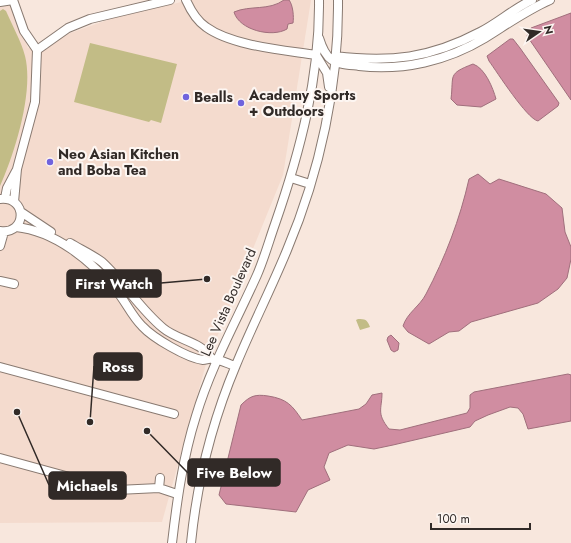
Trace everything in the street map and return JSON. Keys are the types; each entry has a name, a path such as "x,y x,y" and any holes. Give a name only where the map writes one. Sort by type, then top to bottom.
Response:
{"street":[{"path":"0,2 13,0 24,31 37,50 35,102 17,169 14,202"},
{"path":"37,50 68,28 90,19 170,0"},
{"path":"186,0 190,9 204,26 220,36 316,55 327,73 330,94"},
{"name":"Lee Vista Boulevard","path":"172,543 177,494 196,416 214,359 258,274 291,178 304,124 316,55 320,0"},
{"path":"191,543 199,486 207,446 235,366 288,249 310,184 324,129 330,94 335,59 338,0"},
{"path":"335,59 385,60 430,54 481,31 514,9 532,0"},
{"path":"318,35 325,52 335,59 376,68 427,62 459,52 520,15 550,0"},
{"path":"17,169 2,198 14,202 21,212 101,262 162,328 180,339 208,352 214,359"},
{"path":"291,178 310,184"},
{"path":"16,227 19,222 21,212"},
{"path":"0,246 2,231 16,227 29,228 51,236 94,267 115,290 142,326 160,340 176,350 203,360 214,359 235,366"},
{"path":"0,281 14,284"},
{"path":"0,367 174,414"},
{"path":"0,458 117,490 159,488 177,494"},
{"path":"159,488 160,478"}],"shaded area":[{"path":"190,0 311,0 283,175 206,364 162,522 0,523 0,5 11,3 28,48 113,18"},
{"path":"284,0 289,0 290,2 293,11 293,23 288,24 287,29 281,32 273,33 257,31 249,28 242,24 234,12 272,6"},
{"path":"3,9 6,11 25,56 27,86 22,122 12,157 0,186 0,11"},
{"path":"571,13 571,100 527,36 531,28"},
{"path":"510,39 513,39 520,48 559,103 558,106 538,121 533,118 520,104 487,56"},
{"path":"90,43 177,64 161,123 151,120 149,122 74,102"},
{"path":"473,64 485,74 491,84 496,99 481,107 457,105 451,99 453,76 459,70"},
{"path":"478,174 490,184 499,179 546,194 562,208 565,232 571,247 571,259 567,278 558,289 538,303 471,322 459,331 449,332 429,344 408,332 403,326 407,317 423,298 433,280 446,252 469,179"},
{"path":"356,320 366,320 370,327 360,330"},
{"path":"391,335 399,343 398,350 394,352 391,350 387,340"},
{"path":"568,374 571,375 571,421 528,429 523,414 518,408 510,407 475,421 470,427 374,449 348,445 329,453 324,467 330,480 308,490 296,512 226,504 219,495 241,405 253,396 260,395 280,399 292,407 302,420 359,409 366,404 372,395 382,393 382,419 389,429 400,430 467,413 470,408 470,395 474,392"}],"place":[{"name":"Bealls","path":"186,97"},
{"name":"Academy Sports + Outdoors","path":"241,103"},
{"name":"Neo Asian Kitchen and Boba Tea","path":"50,162"},
{"name":"First Watch","path":"207,279"},
{"name":"Michaels","path":"17,412"},
{"name":"Ross","path":"90,422"},
{"name":"Five Below","path":"147,431"}]}
